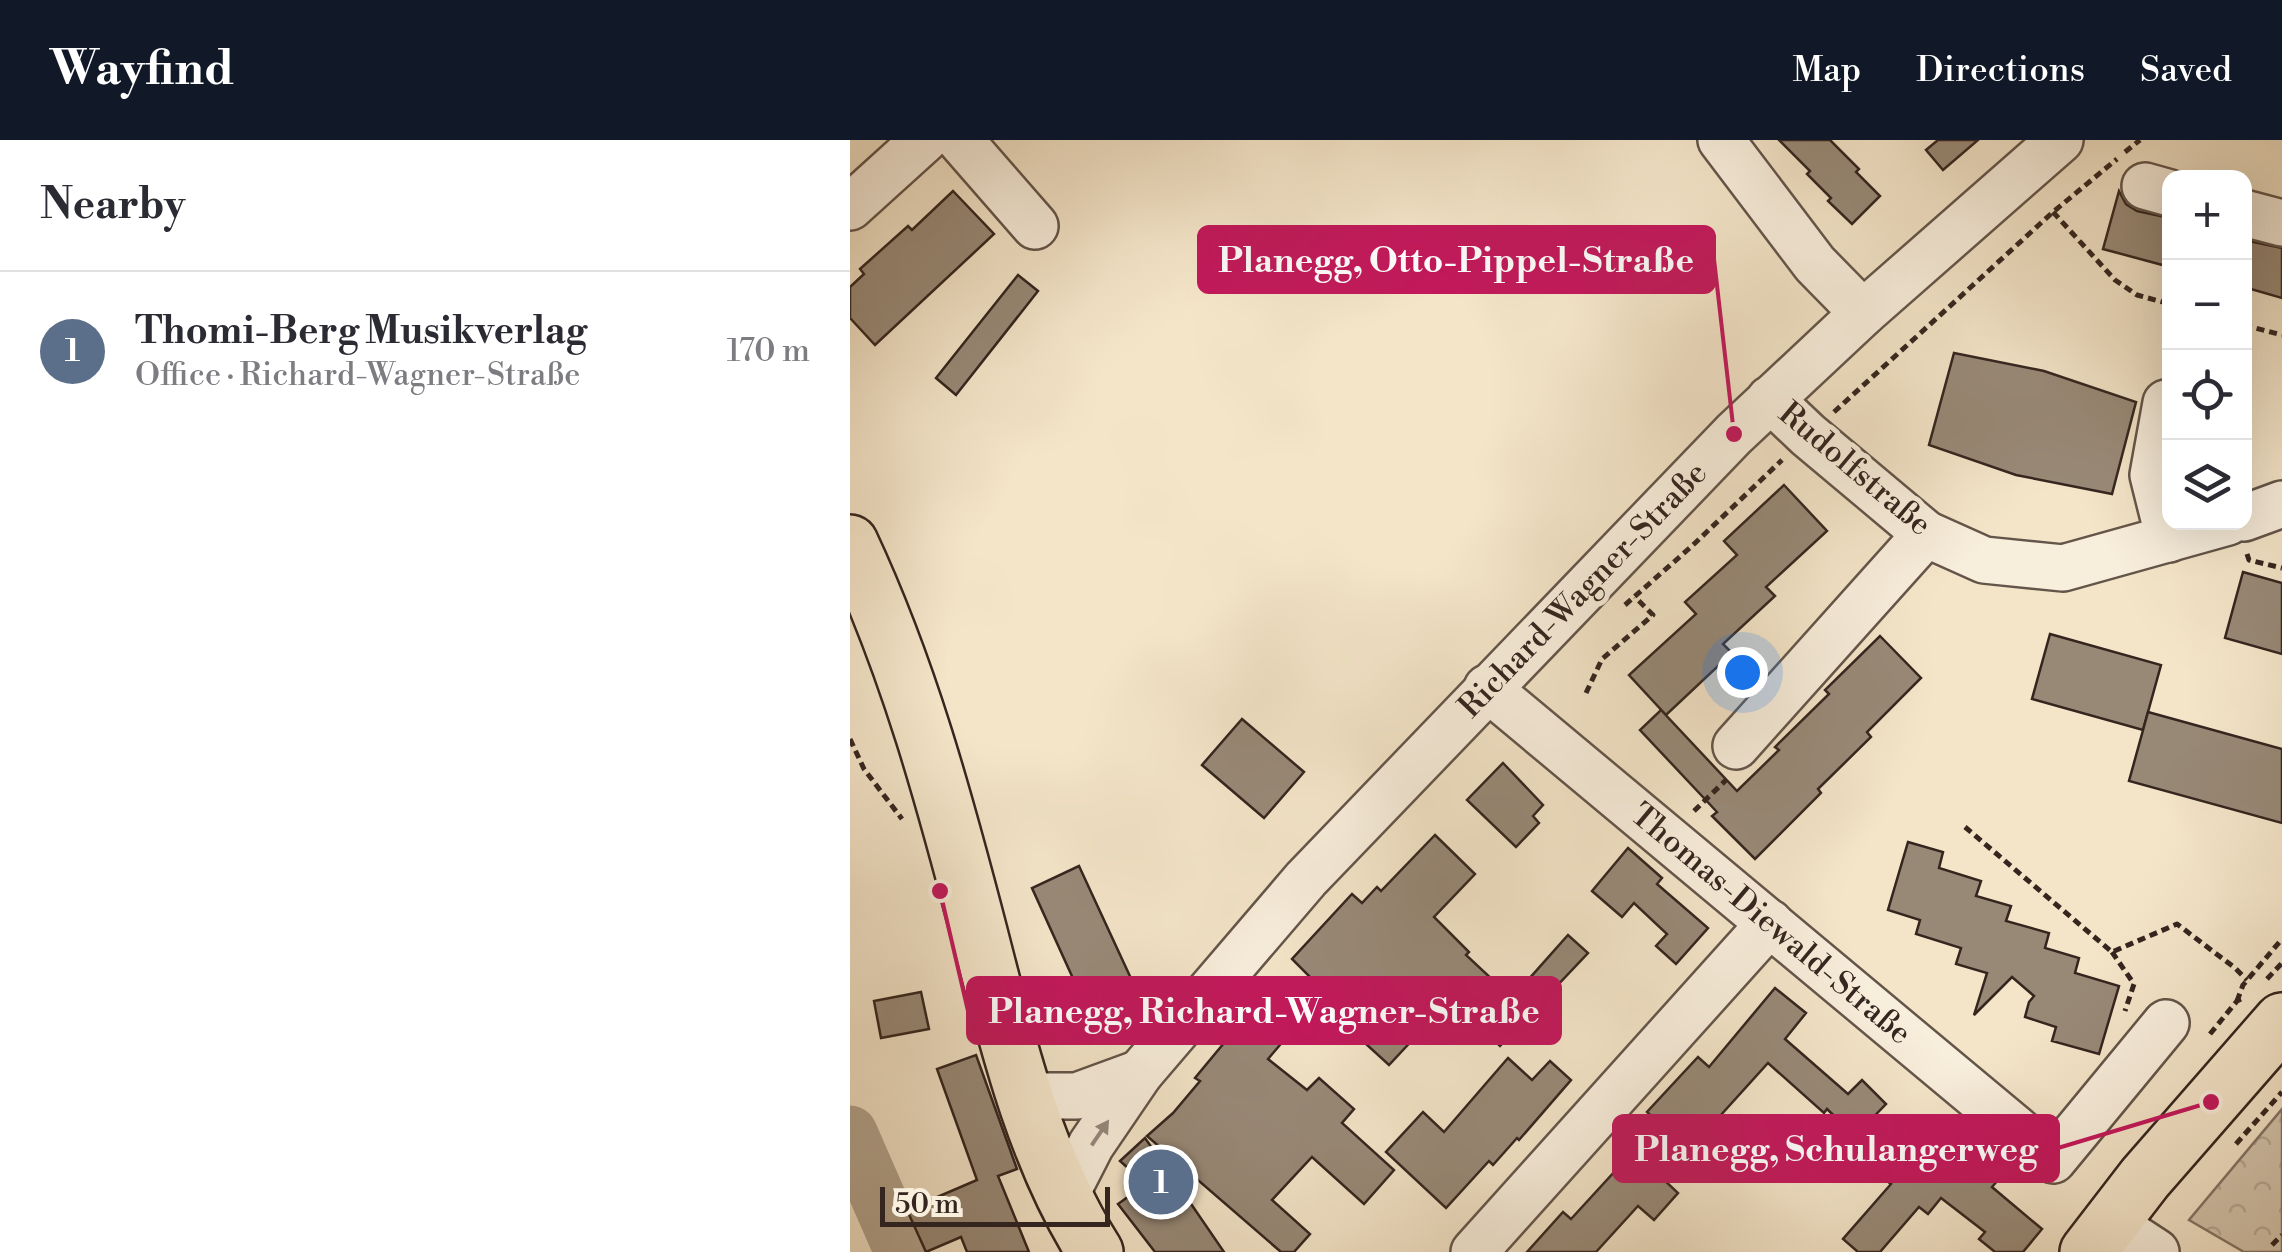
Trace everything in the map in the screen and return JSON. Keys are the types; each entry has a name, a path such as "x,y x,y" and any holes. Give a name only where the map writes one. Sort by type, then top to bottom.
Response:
{"main road":[{"path":"850,543 886,624 919,715 993,993 1025,1096 1065,1196 1095,1252"},
{"path":"2099,1237 2145,1178 2260,1011"}],"street":[{"path":"850,207 924,140"},
{"path":"960,140 1036,226"},
{"path":"1721,140 1816,264 1863,314"},
{"name":"Richard-Wagner-Straße","path":"1065,1196 1091,1145 1140,1073 1306,879 1770,399 2049,143"},
{"path":"2252,215 2282,223"},
{"name":"Rudolfstraße","path":"1770,399 1808,436 1926,534 1984,560 2064,568 2200,530"},
{"path":"2162,425 2153,475 2169,539"},
{"path":"2252,515 2282,504"},
{"path":"1736,746 1926,534"},
{"name":"Thomas-Diewald-Straße","path":"1488,688 2054,1160 2166,1022"},
{"path":"1474,1252 1770,923"},
{"name":"Richard-Wagner-Straße","path":"1025,1096 1077,1096 1140,1073"},
{"path":"2099,1237 2156,1252"}],"path":[{"path":"2053,212 2115,280 2136,295 2162,302"},
{"path":"2252,327 2282,335"},
{"path":"1586,693 1602,658 1652,615 1635,596"},
{"path":"850,739 864,769 923,844 953,836"},
{"path":"1667,838 1734,773 1736,746"},
{"path":"1965,827 2112,952 2177,924 2236,968 2247,980 2260,1011"},
{"path":"2247,980 2282,939"},
{"path":"2272,1245 2282,1234"}],"green space":[{"path":"2282,1109 2282,1252 2244,1252 2189,1220"}],"building":[{"path":"1779,140 1830,140 1880,196 1852,224 1828,201 1831,198 1807,174 1810,171"},
{"path":"1938,140 1978,140 1943,170 1926,150"},
{"path":"953,191 994,234 875,345 850,318 850,287 864,274 860,269 908,226 912,230"},
{"path":"2119,191 2126,204 2137,211 2162,216 2162,265 2103,249"},
{"path":"2252,242 2282,248 2282,298 2252,289"},
{"path":"1018,275 1038,291 956,395 936,378"},
{"path":"1954,353 2044,371 2136,402 2112,494 2016,475 1929,445"},
{"path":"1784,485 1827,531 1766,587 1775,596 1723,644 1732,653 1666,715 1629,675 1696,614 1685,602 1737,555 1724,541"},
{"path":"2243,572 2282,583 2282,654 2225,638"},
{"path":"2050,634 2161,665 2143,730 2032,699"},
{"path":"1880,636 1921,678 1867,732 1871,737 1818,789 1821,793 1755,859 1712,816 1717,812 1640,730 1661,710 1737,791 1829,694 1825,690"},
{"path":"2148,712 2282,749 2282,823 2129,781"},
{"path":"1242,719 1304,772 1264,818 1202,765"},
{"path":"1503,763 1543,805 1533,816 1539,823 1516,847 1467,800"},
{"path":"1435,835 1475,874 1434,917 1469,952 1466,955 1512,998 1568,935 1588,953 1500,1046 1454,1002 1423,1037 1419,1033 1389,1065 1342,1022 1335,1029 1315,1010 1328,995 1292,959 1352,894 1362,903 1377,887 1381,891"},
{"path":"1908,842 1943,852 1939,868 1981,881 1976,896 2011,906 2006,921 2049,933 2045,948 2079,958 2075,973 2119,986 2099,1054 2052,1041 2056,1027 2025,1017 2034,996 2012,977 1974,1015 1987,973 1956,964 1961,948 1916,934 1920,920 1888,910"},
{"path":"1628,848 1662,878 1657,884 1708,928 1676,964 1656,946 1667,934 1634,903 1622,917 1592,891"},
{"path":"1079,866 1134,985 1086,1007 1032,888"},
{"path":"1775,988 1806,1013 1785,1039 1848,1094 1862,1080 1886,1104 1855,1136 1768,1063 1663,1179 1678,1193 1654,1220 1638,1206 1596,1252 1527,1252 1563,1212 1571,1219 1659,1123 1647,1112 1698,1057 1709,1067"},
{"path":"921,992 929,1029 881,1038 874,1001"},
{"path":"1261,1007 1291,1032 1268,1059 1307,1090 1319,1078 1354,1109 1342,1123 1394,1170 1364,1204 1312,1157 1272,1200 1310,1234 1294,1252 1281,1252 1147,1136 1200,1081 1195,1078 1234,1031 1239,1035"},
{"path":"976,1055 1017,1169 998,1176 1029,1252 967,1252 961,1237 926,1252 907,1210 977,1180 937,1069"},
{"path":"1508,1058 1532,1080 1550,1061 1571,1080 1519,1140 1493,1165 1489,1161 1446,1208 1386,1152 1423,1112 1444,1132"},
{"path":"1936,1119 1978,1152 1973,1158 1999,1179 1992,1187 2042,1229 2023,1252 1995,1252 1979,1239 1985,1232 1941,1198 1928,1214 1919,1207 1880,1252 1858,1252 1843,1239 1891,1184 1887,1181"},
{"path":"1145,1138 1224,1252 1155,1252 1118,1204 1146,1184 1120,1161"}],"waterway":[{"path":"850,1133 902,1252"}],"place":[{"name":"Planegg, Otto-Pippel-Straße","path":"1734,434"},
{"name":"Planegg, Richard-Wagner-Straße","path":"940,891"},
{"name":"Planegg, Schulangerweg","path":"2211,1102"},
{"name":"Thomi-Berg Musikverlag","path":"1161,1182"}]}
